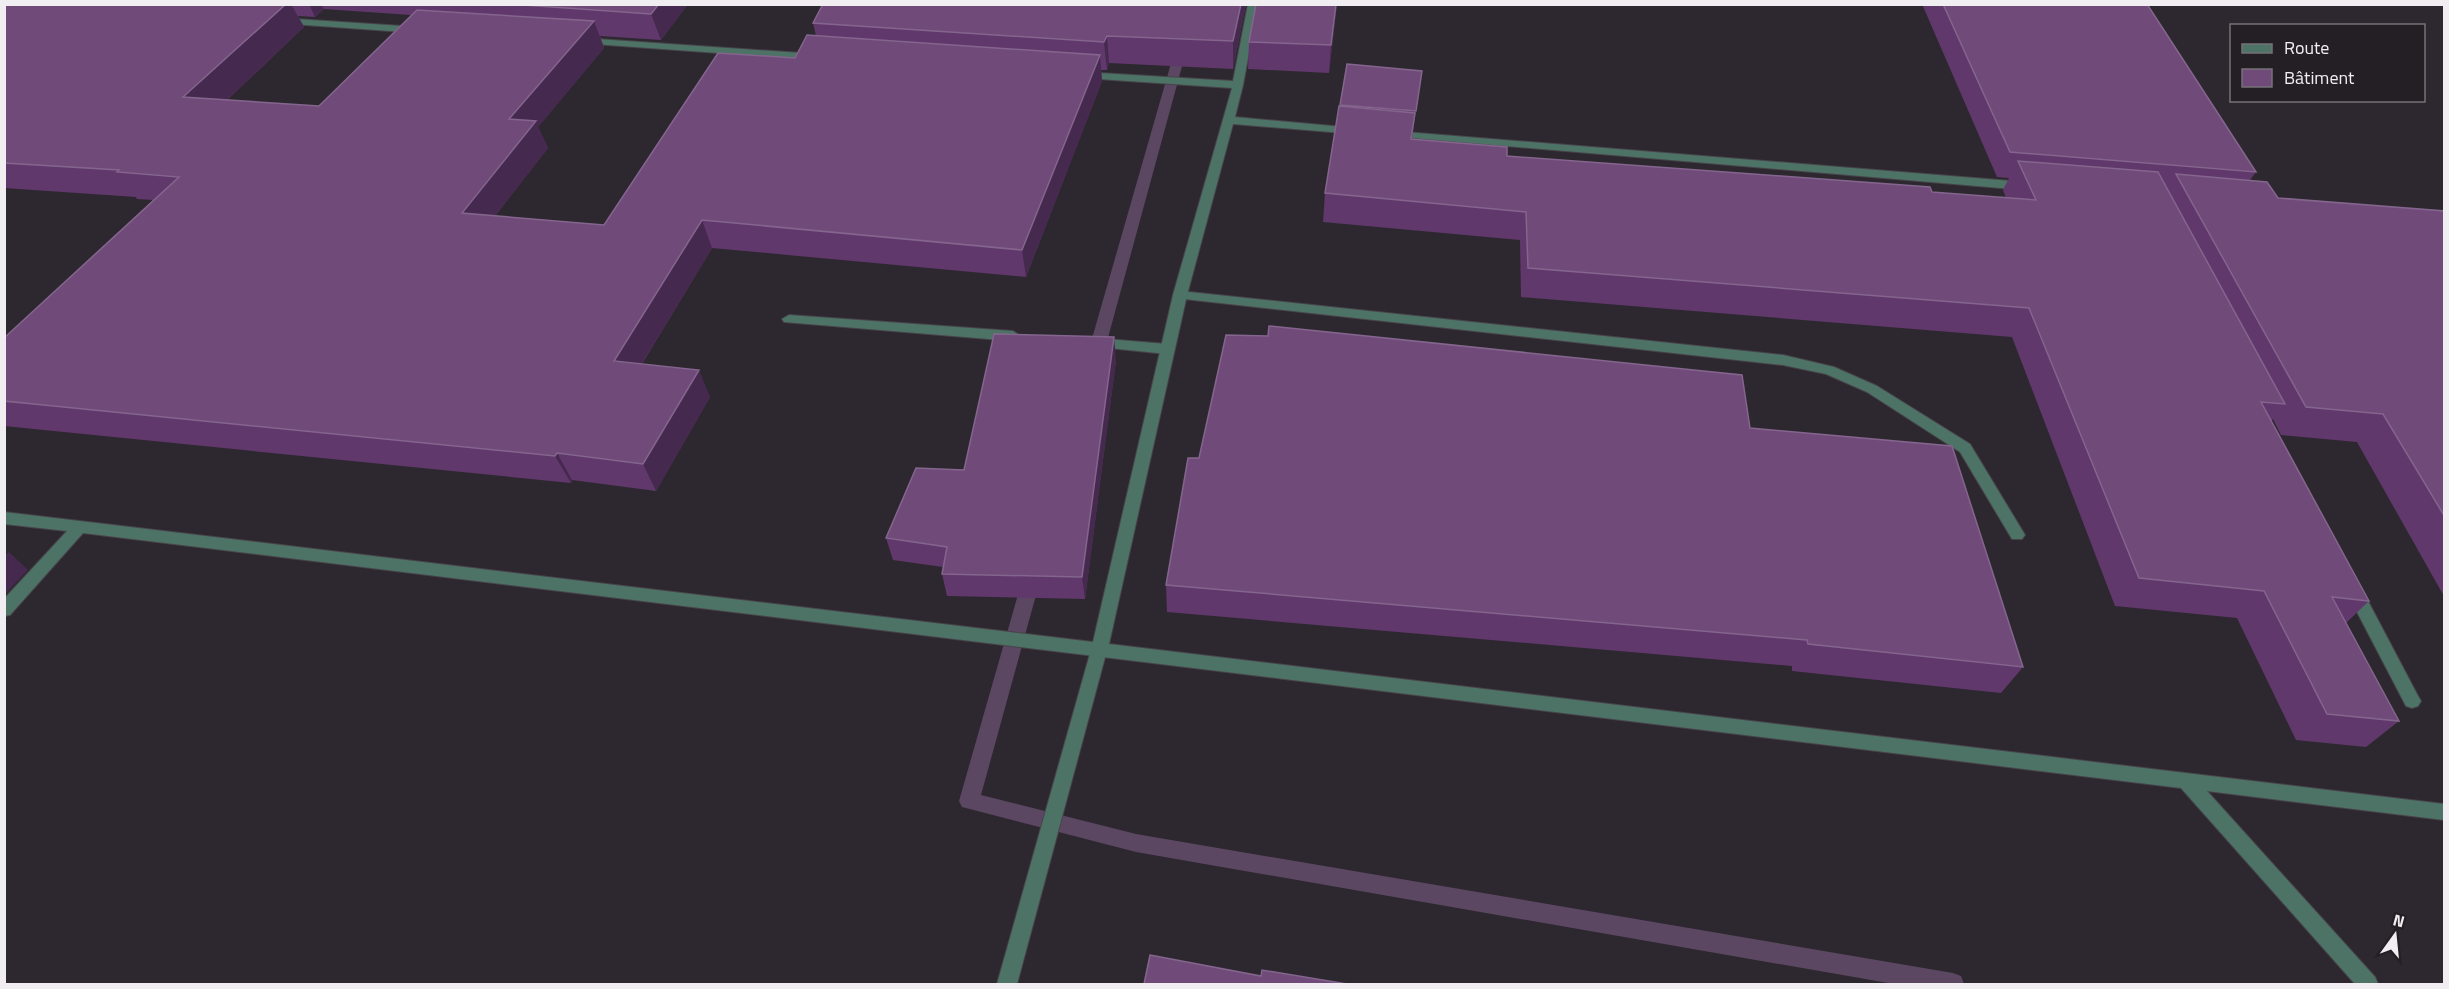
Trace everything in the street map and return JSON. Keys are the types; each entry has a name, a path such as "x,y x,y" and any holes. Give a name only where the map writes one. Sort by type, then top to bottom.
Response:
{"street":[{"path":"1007,984 1084,710 1179,295 1238,85 1253,4"},
{"path":"266,20 432,31"},
{"path":"574,40 824,57"},
{"path":"1072,74 1238,85"},
{"path":"1229,120 2039,188"},
{"path":"1179,295 1783,360 1829,370 1872,389 1965,448 2018,535"},
{"path":"789,319 1022,337"},
{"path":"1079,342 1167,349"},
{"path":"4,518 2445,812"},
{"path":"4,610 80,527"},
{"path":"2346,575 2412,702"},
{"path":"2186,781 2368,984"}],"building":[{"path":"4,4 286,4 183,97 319,106 417,10 594,21 509,119 536,121 462,213 604,225 718,53 795,58 807,35 1100,55 1022,250 702,220 614,361 699,370 643,464 557,453 555,456 4,401 4,338 179,177 117,172 119,170 4,163"},
{"path":"509,4 659,4 651,14"},
{"path":"823,4 1241,4 1233,41 1107,36 1104,42 813,23"},
{"path":"1256,4 1336,4 1331,45 1249,42"},
{"path":"1943,4 2147,4 2256,172 2010,152"},
{"path":"1347,64 1422,71 1416,111 1340,105"},
{"path":"1339,106 1415,113 1411,139 1507,147 1507,156 1930,187 1932,192 2036,200 2018,161 2158,172 2285,404 2261,402 2369,601 2332,597 2399,721 2327,714 2264,591 2139,578 2029,308 1528,268 1526,212 1325,193"},
{"path":"2176,174 2267,182 2278,198 2445,211 2445,517 2383,414 2306,407"},
{"path":"1269,326 1742,375 1750,428 1952,446 2023,667 1808,644 1807,640 1166,585 1188,458 1199,458 1226,335 1268,336"},
{"path":"994,334 1114,337 1082,577 942,574 947,547 886,538 916,468 964,470"},
{"path":"1150,955 1261,976 1262,970 1347,984 1144,984"}],"waterway":[{"path":"1095,356 1194,4"},
{"path":"1032,577 969,801 1136,843 1953,984"}]}
